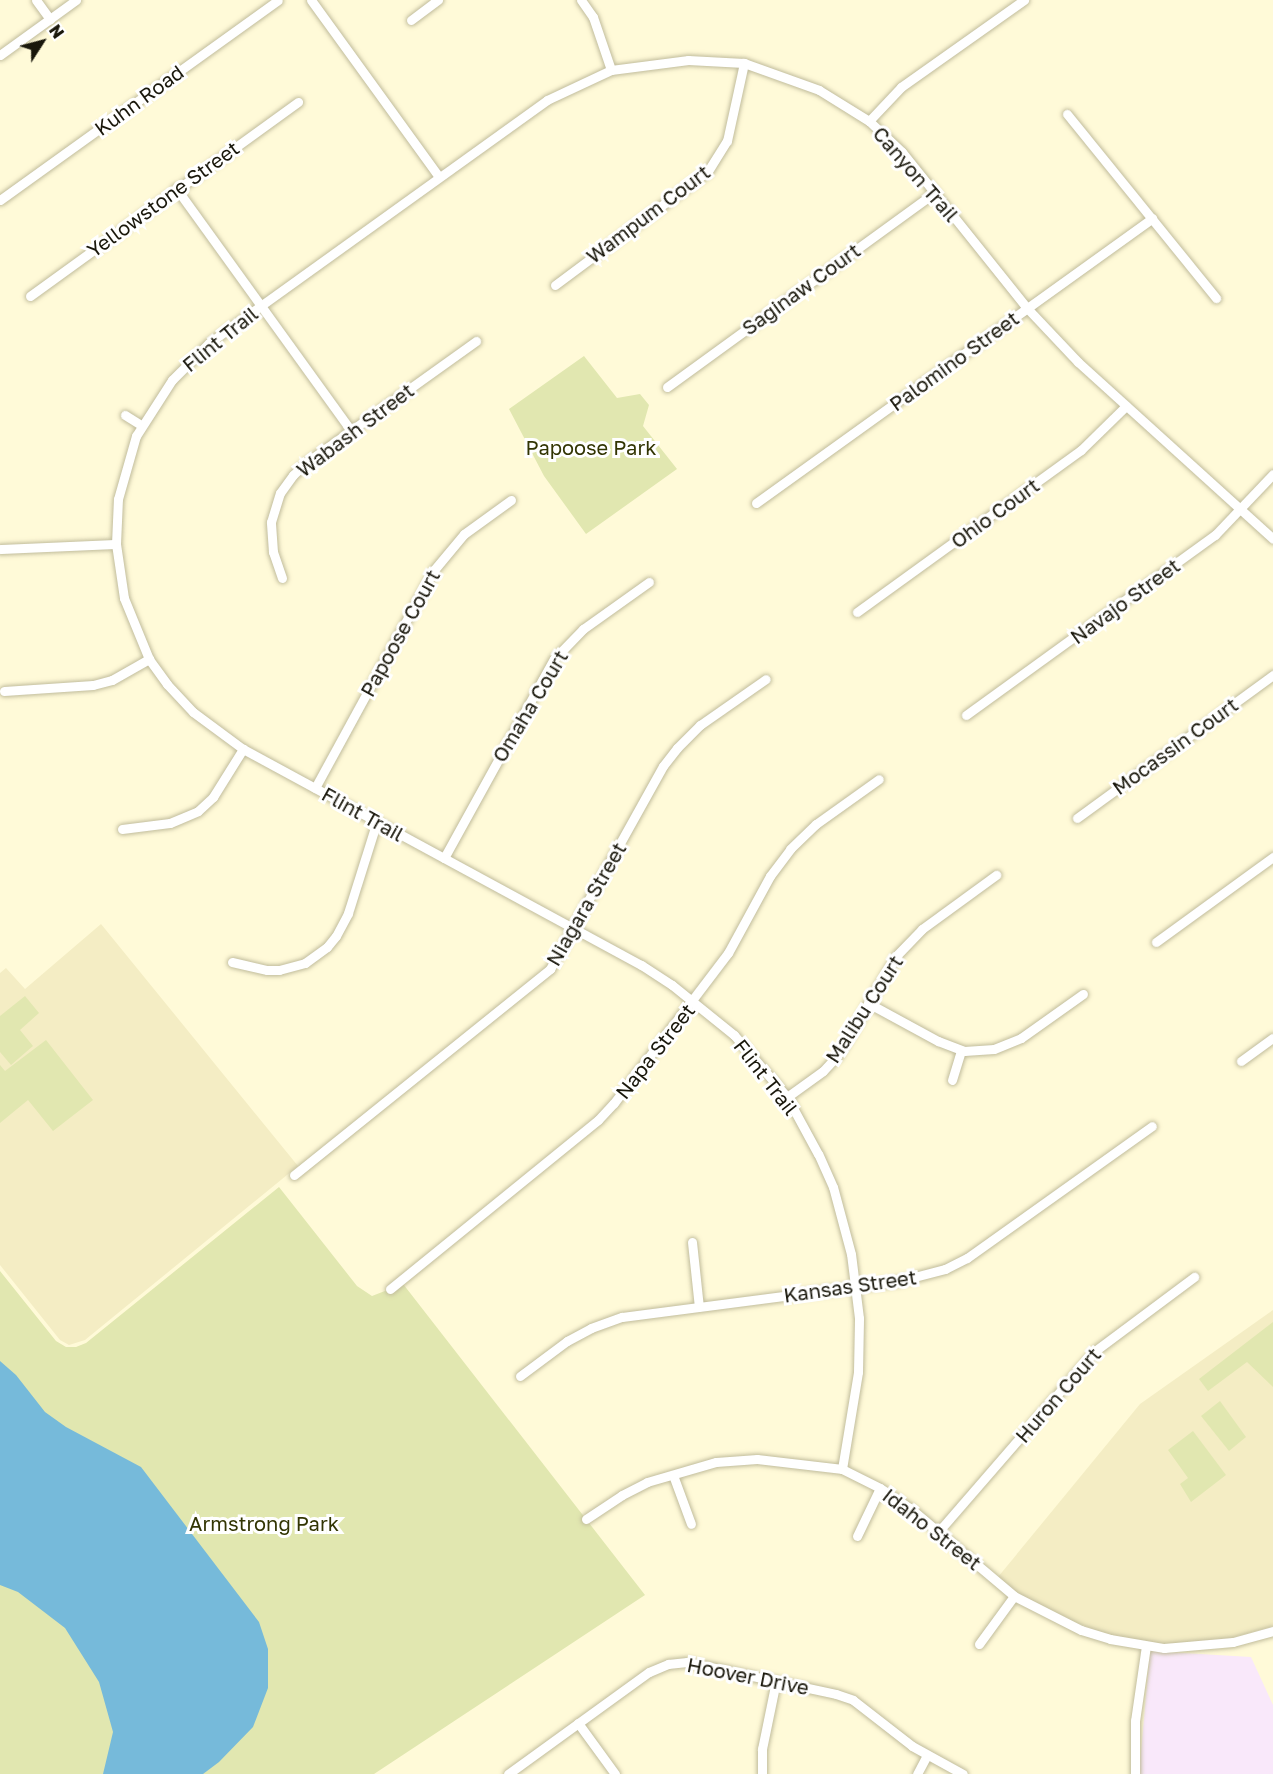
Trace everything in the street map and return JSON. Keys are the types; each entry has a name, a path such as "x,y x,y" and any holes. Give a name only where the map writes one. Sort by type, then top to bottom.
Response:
{"street":[{"path":"36,0 50,19"},
{"path":"0,55 76,0"},
{"name":"Kuhn Road","path":"0,200 278,0"},
{"path":"311,0 439,177"},
{"path":"411,20 438,0"},
{"path":"581,0 593,17 611,70"},
{"path":"869,121 901,87 1024,0"},
{"name":"Canyon Trail","path":"439,177 547,100 611,70 679,61 744,63 819,90 869,121 902,153 1027,308 1078,362 1273,539"},
{"name":"Wampum Court","path":"555,285 708,171 727,141 744,63"},
{"name":"Yellowstone Street","path":"30,296 176,188 298,102"},
{"path":"1067,114 1216,298"},
{"name":"Flint Trail","path":"439,177 209,343 180,370 141,425 122,478 118,499 116,544 124,598 149,659 193,712 243,749 641,965 693,1001 734,1035 787,1097 833,1187 845,1225 855,1287 860,1330 858,1372 842,1469"},
{"path":"176,188 351,431"},
{"name":"Saginaw Court","path":"667,387 935,192"},
{"name":"Palomino Street","path":"756,503 1152,218"},
{"name":"Wabash Street","path":"282,578 271,537 274,507 280,493 307,462 476,341"},
{"name":"Ohio Court","path":"857,612 1082,450 1126,406"},
{"path":"125,415 141,425"},
{"name":"Navajo Street","path":"966,716 1215,535 1273,474"},
{"name":"Papoose Court","path":"315,788 434,570 460,538 511,500"},
{"path":"0,549 116,544"},
{"name":"Omaha Court","path":"444,858 554,659 583,629 649,582"},
{"path":"4,691 93,686 112,680 149,659"},
{"name":"Mocassin Court","path":"1077,818 1273,675"},
{"name":"Niagara Street","path":"294,1175 549,969 663,766 700,725 766,678"},
{"path":"122,829 170,823 198,811 213,797 243,749"},
{"name":"Napa Street","path":"390,1289 598,1120 614,1103 728,953 770,876 790,849 816,824 879,779"},
{"path":"232,962 279,970 305,963 327,947 336,936 348,913 377,821"},
{"path":"1156,942 1273,857"},
{"name":"Malibu Court","path":"787,1097 823,1071 837,1056 897,955 922,929 996,876"},
{"path":"868,1003 938,1041 961,1050 994,1049 1021,1038 1083,994"},
{"path":"1241,1061 1273,1038"},
{"path":"952,1080 961,1050"},
{"name":"Kansas Street","path":"520,1376 567,1341 601,1324 622,1317 855,1287 929,1275 967,1258 1152,1126"},
{"path":"692,1242 699,1307"},
{"name":"Huron Court","path":"939,1531 1095,1351 1194,1277"},
{"name":"Idaho Street","path":"586,1519 622,1495 647,1482 716,1462 757,1460 842,1469 880,1488 939,1531 1014,1596 1081,1629 1110,1639 1146,1646 1202,1646 1233,1642 1273,1631"},
{"path":"673,1475 691,1524"},
{"path":"857,1536 880,1488"},
{"path":"979,1644 1014,1596"},
{"path":"1135,1774 1135,1722 1146,1646"},
{"name":"Hoover Drive","path":"508,1774 649,1672 668,1664 687,1662 853,1700 892,1732 927,1755 963,1774"},
{"path":"762,1774 762,1749 776,1681"},
{"path":"578,1723 615,1774"},
{"path":"917,1774 927,1755"}],"shaded area":[{"path":"101,924 298,1166 85,1340 69,1345 60,1340 0,1265 0,973 6,968 25,989"},
{"path":"1273,1310 1273,1626 1220,1641 1159,1644 1109,1635 1057,1615 1018,1595 998,1577 1140,1404"},
{"path":"1150,1651 1251,1657 1273,1705 1273,1774 1139,1774"}],"green space":[{"name":"Papoose Park","path":"584,356 617,398 640,394 649,405 643,426 677,469 586,534 544,476 509,409"},
{"path":"25,996 39,1013 20,1030 33,1046 11,1065 0,1052 0,1016"},
{"path":"46,1040 93,1100 53,1131 28,1100 0,1123 0,1065 5,1071"},
{"name":"Armstrong Park","path":"279,1187 357,1286 372,1296 390,1289 400,1280 645,1595 374,1774 0,1774 0,1271 56,1341 66,1347 76,1347 86,1343"},
{"path":"1273,1322 1273,1387 1247,1362 1208,1391 1199,1379"},
{"path":"1220,1401 1246,1437 1229,1451 1201,1416"},
{"path":"1193,1431 1226,1475 1191,1502 1180,1484 1188,1478 1168,1450"}],"water":[{"path":"0,1361 16,1375 45,1412 66,1427 141,1467 259,1622 268,1649 268,1688 253,1727 219,1762 203,1774 103,1774 113,1732 99,1682 65,1628 18,1592 0,1585"}]}
